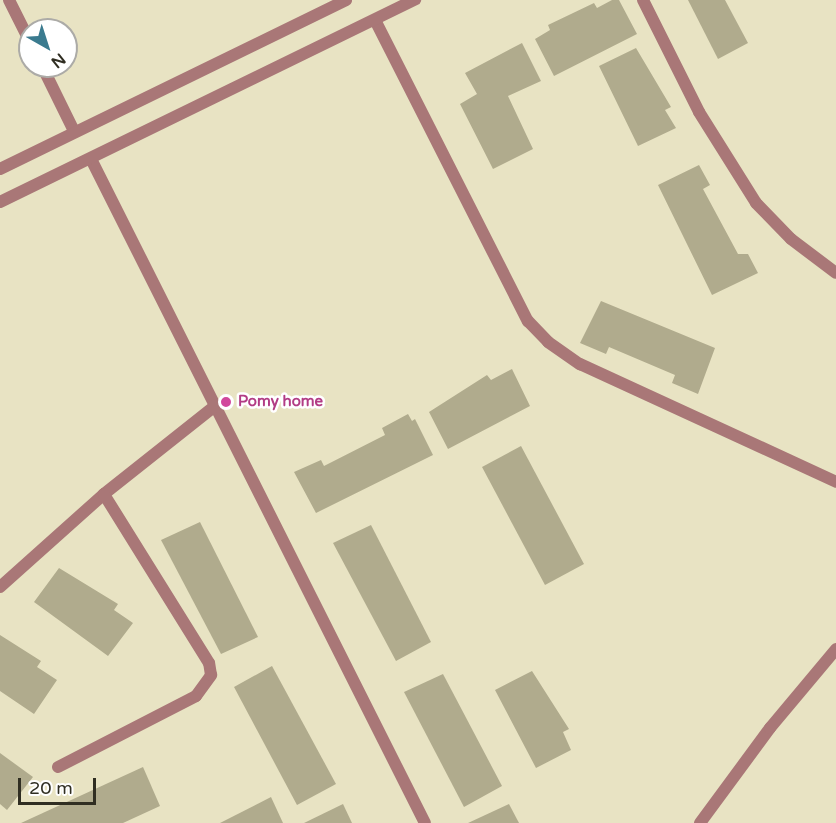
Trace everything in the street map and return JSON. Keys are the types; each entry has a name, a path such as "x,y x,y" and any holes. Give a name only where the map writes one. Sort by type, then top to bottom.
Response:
{"street":[{"path":"9,0 18,18"},
{"path":"0,170 74,131 346,0"},
{"path":"0,202 415,0"},
{"path":"643,0 699,112 756,202 791,239 836,273"},
{"path":"375,20 528,321 548,342 580,364 836,482"},
{"path":"48,78 74,131"},
{"path":"92,159 425,823"},
{"path":"0,587 104,494 215,406"},
{"path":"58,767 195,696 212,675 209,663 104,494"},
{"path":"700,823 770,728 836,649"}],"building":[{"path":"612,0 619,0 637,34 554,76 535,39 550,30 548,25 594,3 597,8"},
{"path":"688,0 725,0 748,43 718,59"},
{"path":"522,43 541,81 508,96 533,149 493,169 460,104 477,94 465,73"},
{"path":"636,48 671,107 665,110 676,128 638,146 599,66"},
{"path":"699,165 710,185 703,189 738,254 748,254 758,273 712,295 658,185"},
{"path":"601,301 715,348 698,394 672,383 675,375 609,347 606,354 580,343"},
{"path":"512,369 530,406 448,449 429,412 487,375 491,380"},
{"path":"408,414 412,421 415,419 433,455 316,513 294,472 321,460 324,466 385,435 382,428"},
{"path":"521,446 584,564 545,585 482,467"},
{"path":"200,522 258,637 221,654 161,540"},
{"path":"371,525 431,642 396,661 333,543"},
{"path":"59,568 118,604 114,610 133,623 108,656 34,602"},
{"path":"0,635 41,661 37,667 57,680 34,714 0,691"},
{"path":"272,666 336,784 297,805 234,687"},
{"path":"532,671 569,729 563,732 571,750 536,768 495,690"},
{"path":"443,674 502,786 464,807 404,692"},
{"path":"0,753 33,777 7,810 0,804"},
{"path":"143,767 160,806 123,823 21,823"},
{"path":"271,797 283,823 220,823"},
{"path":"343,804 352,823 304,823"},
{"path":"509,804 519,823 468,823"}],"place":[{"name":"Pomy home","path":"226,402"}]}
